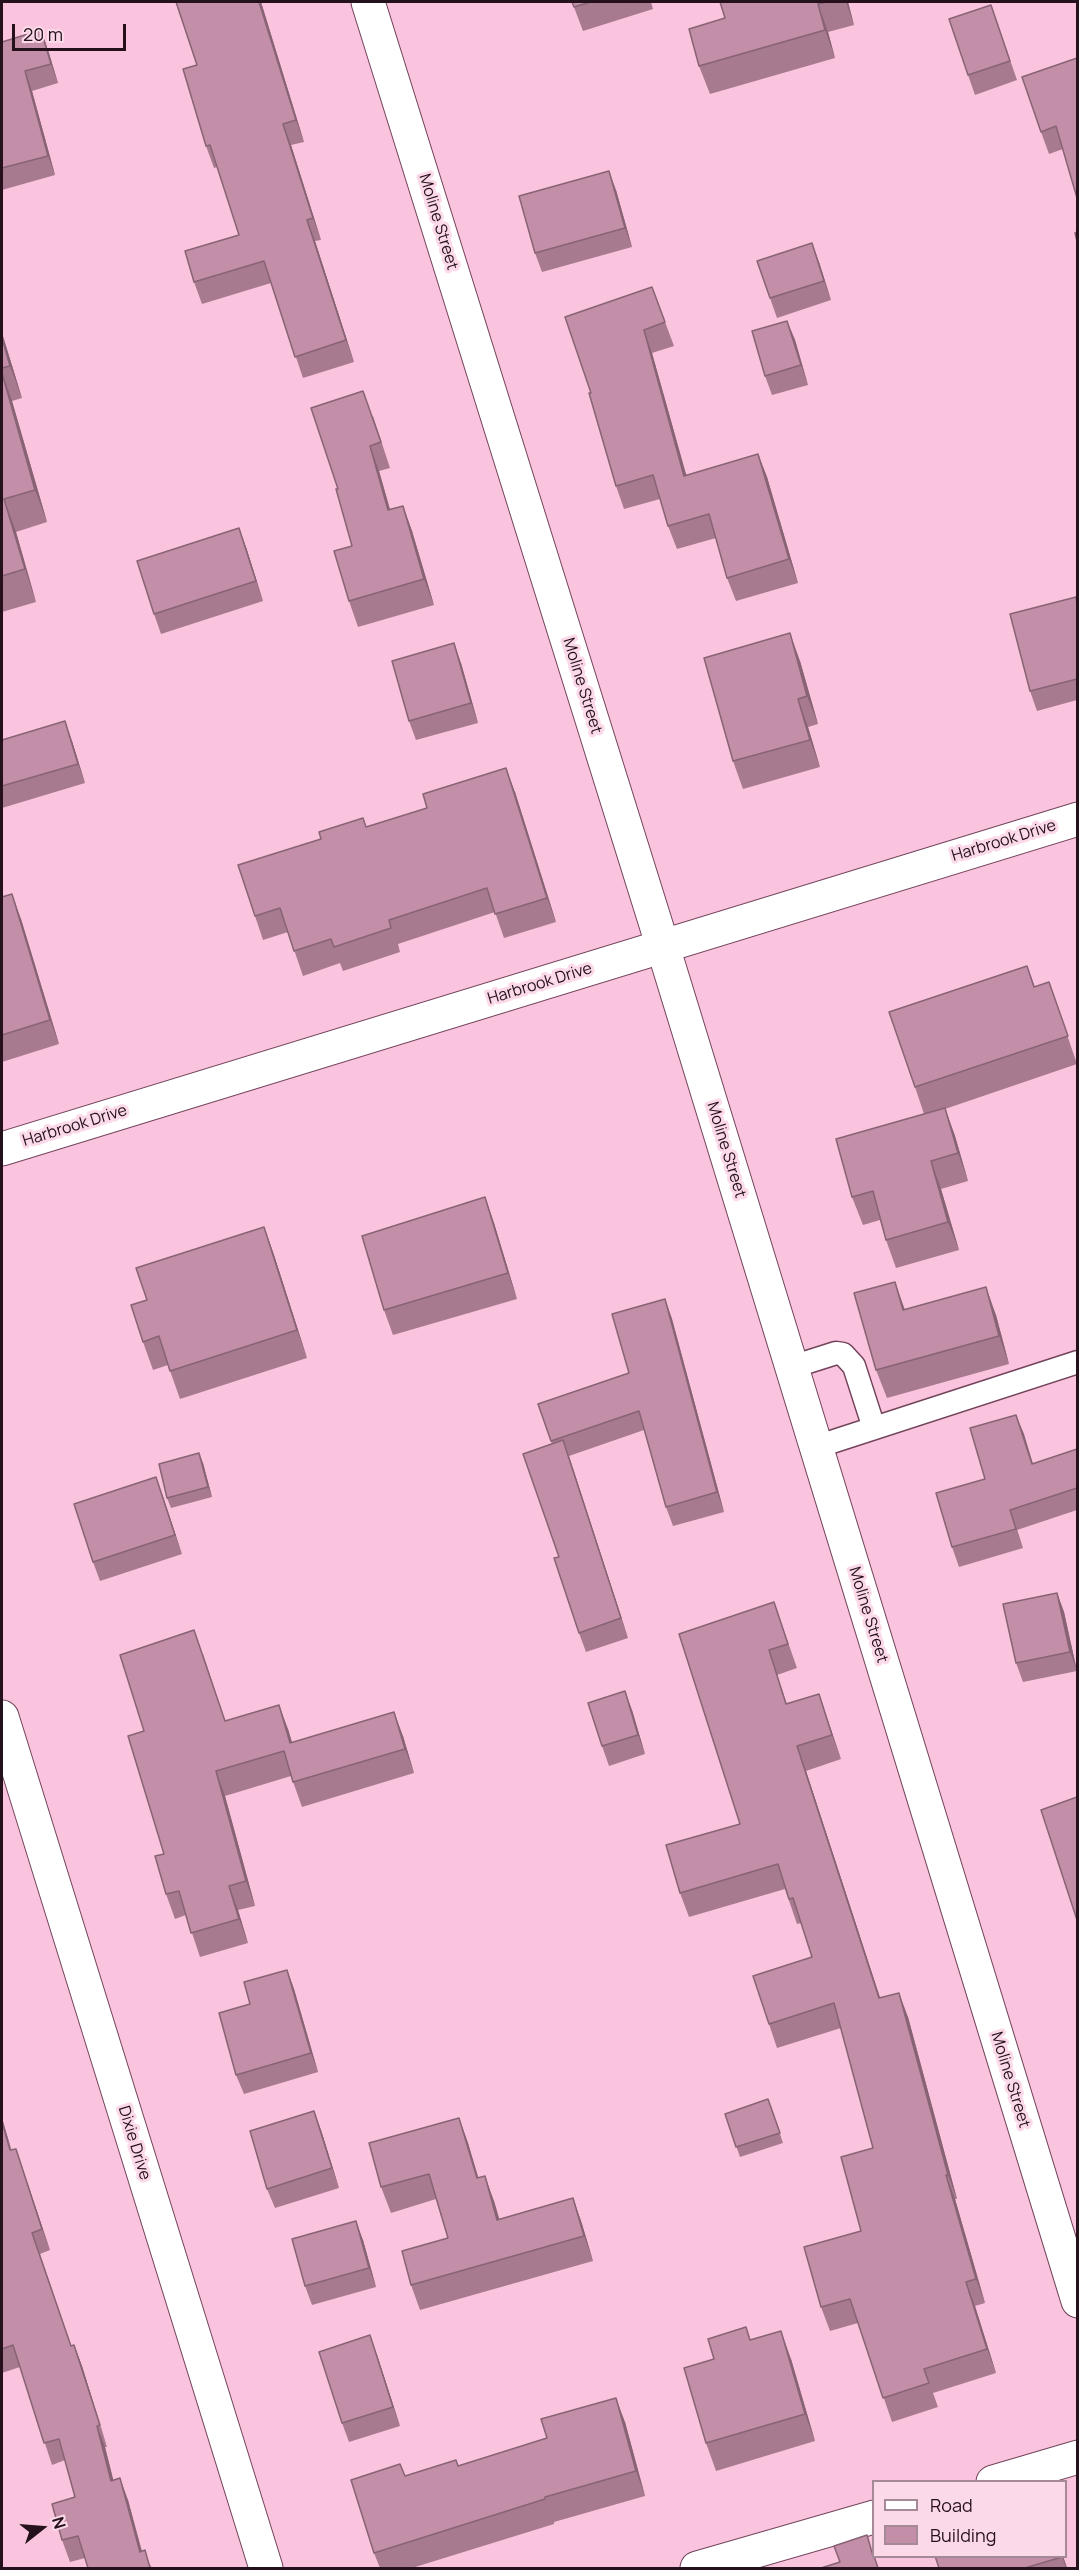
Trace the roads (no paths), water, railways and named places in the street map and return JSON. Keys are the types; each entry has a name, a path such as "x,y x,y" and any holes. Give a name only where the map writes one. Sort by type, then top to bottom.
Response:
{"street":[{"name":"Moline Street","path":"368,2 663,946 1077,2301"},
{"name":"Harbrook Drive","path":"2,1149 1077,819"},
{"name":"Dixie Drive","path":"2,1717 266,2568"},
{"path":"996,2480 1077,2457"},
{"path":"697,2568 872,2517"}],"lane":[{"path":"792,1367 836,1353 843,1354 854,1366 874,1428"},
{"path":"816,1447 1077,1362"}]}
